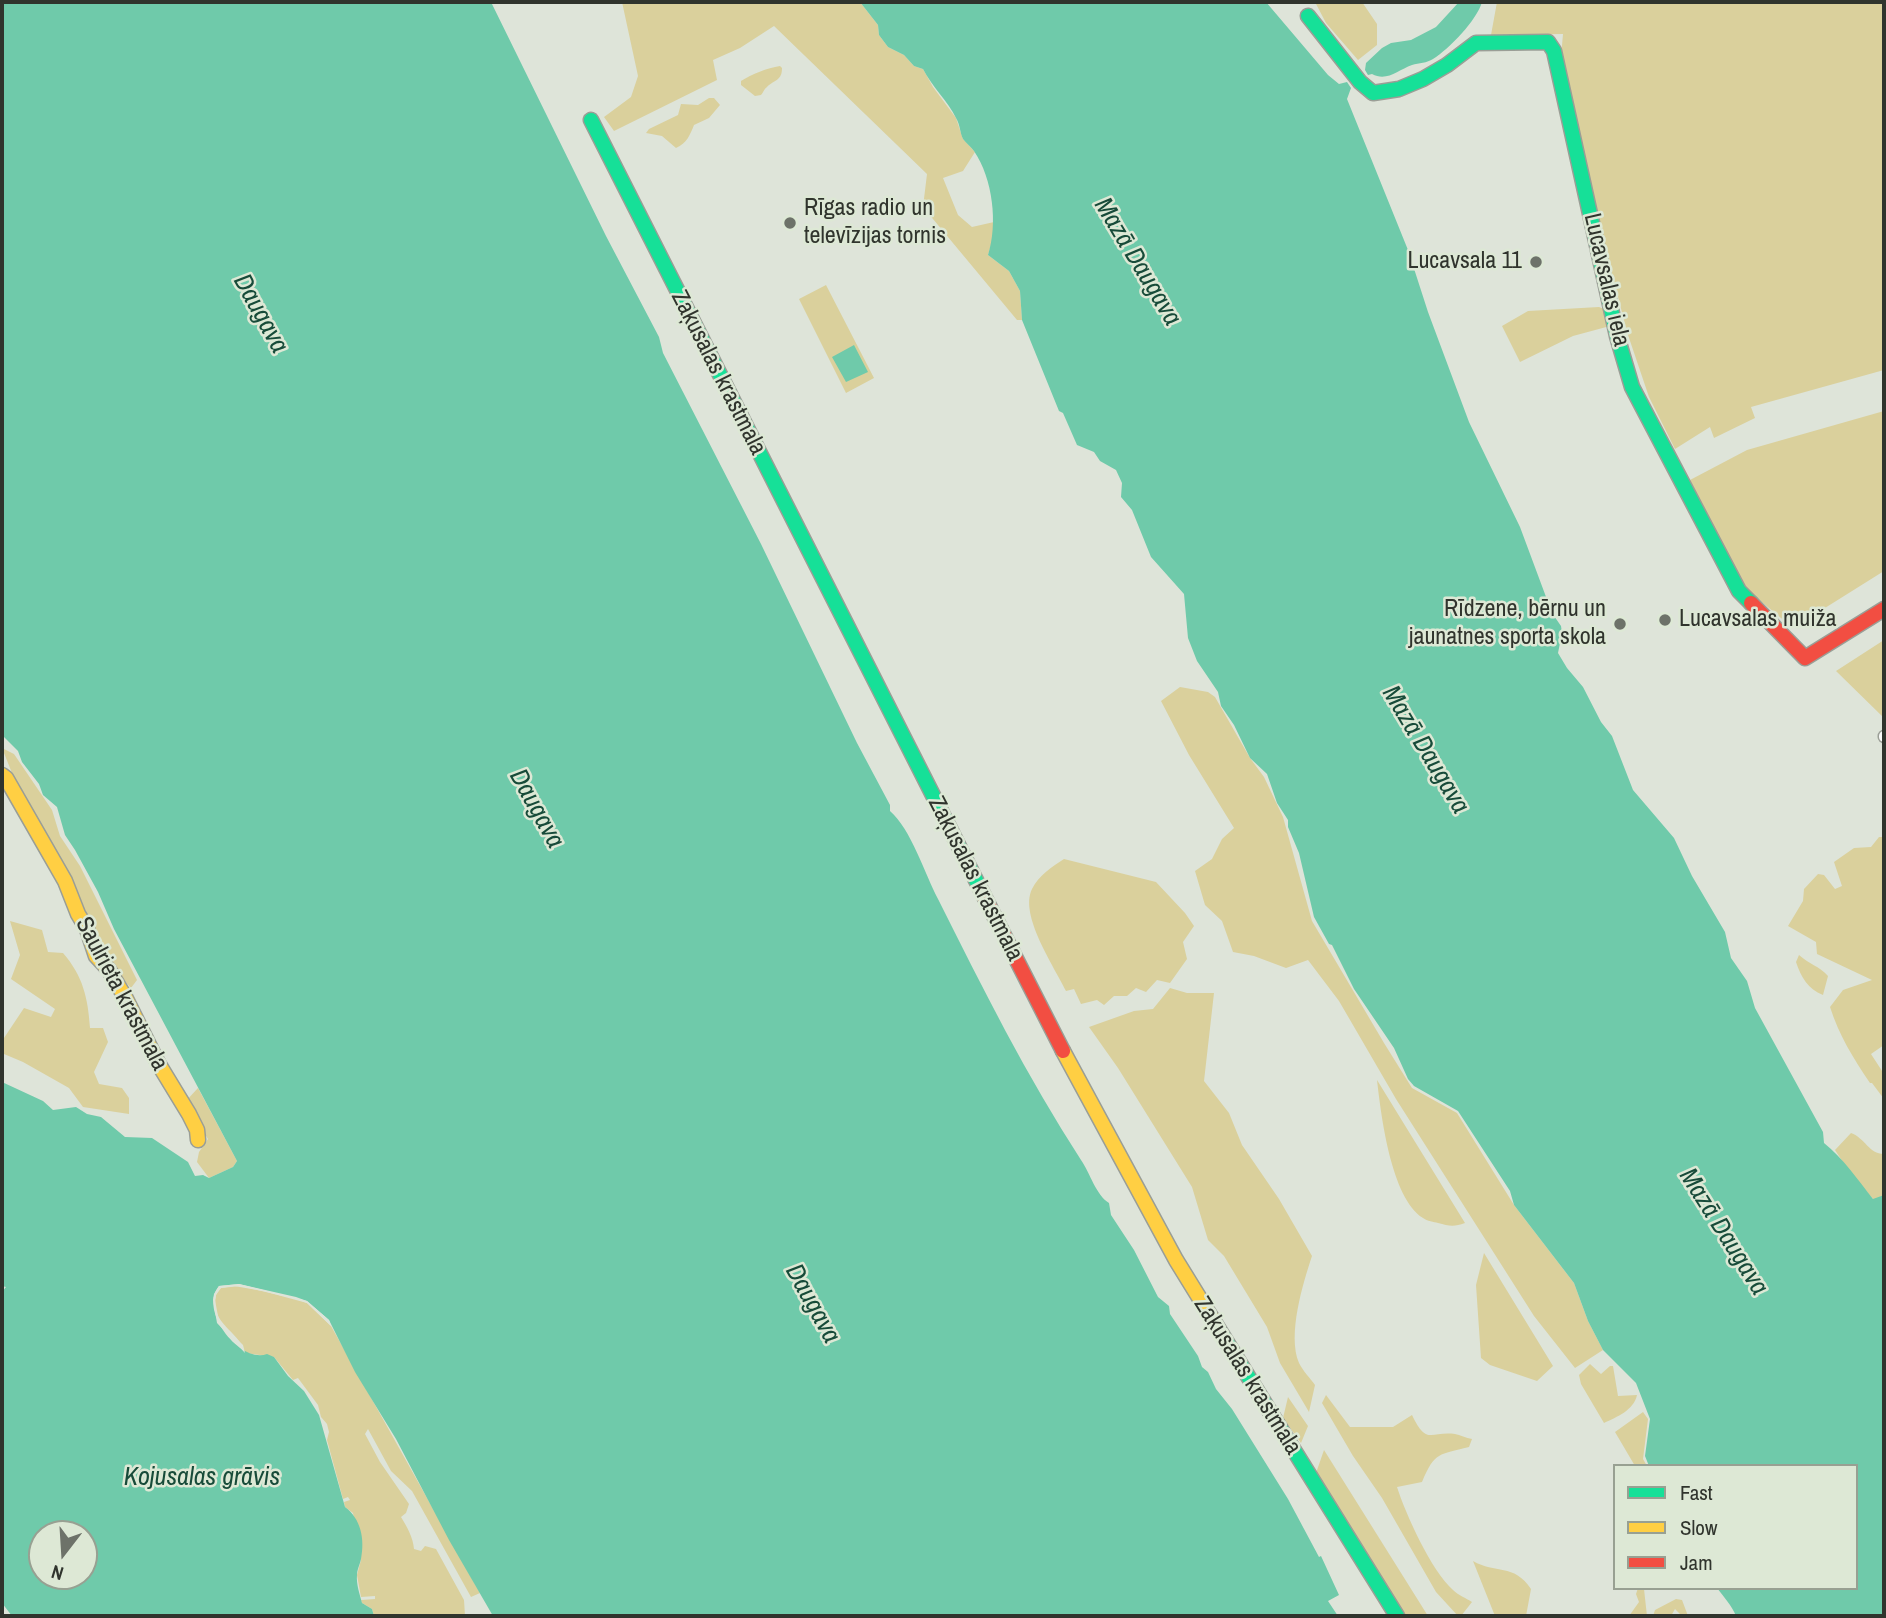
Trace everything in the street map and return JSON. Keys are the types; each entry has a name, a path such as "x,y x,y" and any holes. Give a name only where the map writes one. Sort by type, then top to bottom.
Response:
{"street":[{"name":"Lucavsalas iela","path":"1308,16 1360,82 1373,93 1390,92 1417,81 1461,57 1476,43 1548,42 1554,51 1618,336 1632,387 1739,591 1805,658 1884,609"},
{"name":"Zaķusalas krastmala","path":"590,120 1047,1020 1176,1260 1397,1616"},
{"name":"Saulrieta krastmala","path":"2,775 65,881 96,956 109,970 125,997 158,1063 197,1130 198,1140"}],"shaded area":[{"path":"622,2 860,2 878,25 879,35 888,47 904,55 914,66 923,69 956,118 963,139 975,152 963,171 943,178 958,215 972,227 994,222 988,255 1009,271 1020,291 1022,320 1017,320 923,207 927,174 774,26 740,48 713,60 717,80 614,131 604,117 631,97 638,76"},
{"path":"1315,2 1362,2 1377,24 1377,45 1358,60 1326,23"},
{"path":"1497,2 1884,2 1884,370 1751,407 1755,418 1714,438 1710,427 1675,449 1649,397 1627,332 1576,133 1561,57 1563,34 1491,35"},
{"path":"780,66 782,72 779,78 761,95 755,96 741,85 741,81 750,76"},
{"path":"714,98 720,105 709,118 694,125 688,138 680,146 676,148 662,136 646,133 678,115 681,104 698,105"},
{"path":"826,285 874,378 846,393 799,299"},
{"path":"1599,307 1607,310 1610,326 1573,336 1520,362 1502,326 1528,311"},
{"path":"1884,411 1884,571 1793,628 1745,588 1690,480 1747,450"},
{"path":"1884,640 1884,718 1836,671"},
{"path":"1180,687 1208,692 1215,697 1264,777 1283,817 1312,921 1412,1088 1457,1113 1514,1205 1574,1283 1588,1321 1603,1350 1575,1368 1534,1316 1396,1099 1339,1001 1308,960 1286,968 1254,956 1233,952 1222,921 1205,905 1195,871 1212,859 1222,839 1234,828 1189,755 1161,701"},
{"path":"2,748 14,754 52,810 60,836 80,866 137,980 131,988 105,960 24,803"},
{"path":"1879,837 1884,837 1884,1045 1871,1054 1884,1074 1884,1099 1852,1055 1830,1007 1843,990 1872,980 1817,954 1816,942 1788,926 1803,901 1804,889 1818,874 1824,875 1835,889 1842,886 1834,862 1854,848 1871,847"},
{"path":"1064,859 1156,882 1185,913 1194,926 1183,942 1187,959 1170,983 1157,980 1146,992 1136,988 1127,996 1114,996 1104,1005 1097,1000 1081,1004 1074,989 1066,991 1034,926 1029,900 1038,880"},
{"path":"10,921 42,930 48,952 63,953 75,970 86,997 90,1028 103,1028 108,1042 94,1072 99,1084 122,1088 129,1098 129,1114 83,1107 69,1088 4,1054 2,1041 24,1008 51,1017 55,1009 11,979 20,955"},
{"path":"1799,955 1828,976 1823,995 1809,986 1803,977 1796,962"},
{"path":"1170,988 1187,993 1214,993 1204,1081 1229,1113 1242,1145 1279,1199 1312,1256 1295,1324 1299,1363 1315,1385 1309,1412 1280,1363 1267,1327 1224,1256 1208,1240 1192,1187 1118,1068 1089,1027 1134,1011 1153,1009"},
{"path":"1377,1080 1465,1223 1451,1226 1430,1221 1412,1208 1395,1175 1381,1114"},
{"path":"198,1088 237,1161 233,1167 209,1178 197,1162 199,1152 208,1139 185,1102"},
{"path":"1851,1133 1874,1151 1884,1154 1884,1195 1874,1200 1850,1173 1835,1150"},
{"path":"1484,1253 1553,1366 1537,1381 1490,1365 1481,1358 1476,1285"},
{"path":"234,1286 307,1303 331,1326 480,1593 471,1597 412,1491 391,1471 368,1429 365,1434 380,1462 409,1504 406,1513 401,1517 411,1536 414,1549 421,1551 425,1546 436,1549 464,1600 465,1616 374,1616 372,1609 362,1603 361,1600 375,1599 375,1596 361,1597 357,1575 361,1560 353,1513 345,1507 344,1502 350,1500 348,1497 343,1499 327,1440 327,1424 321,1417 318,1405 298,1378 293,1380 274,1357 245,1353 237,1338 221,1320 215,1305 216,1295 221,1288"},
{"path":"1590,1364 1601,1374 1613,1366 1618,1396 1637,1395 1629,1409 1604,1423 1581,1384 1579,1375"},
{"path":"1326,1395 1350,1427 1393,1427 1412,1415 1426,1434 1455,1434 1472,1439 1469,1447 1444,1453 1435,1459 1422,1482 1397,1487 1413,1527 1436,1569 1453,1590 1472,1602 1461,1616 1436,1592 1382,1498 1322,1403"},
{"path":"1288,1397 1308,1426 1301,1443 1283,1418"},
{"path":"1643,1412 1648,1419 1643,1459 1646,1464 1634,1464 1615,1432"},
{"path":"1324,1450 1428,1616 1405,1616 1316,1473"},
{"path":"1473,1561 1511,1572 1525,1581 1531,1589 1526,1616 1495,1616"},
{"path":"1637,1590 1644,1590 1647,1616 1629,1616 1639,1602"},
{"path":"1676,1599 1682,1600 1688,1616 1682,1616 1675,1609 1671,1616 1653,1616 1655,1610"}],"water":[{"path":"2,2 491,2 659,337 663,353 890,805 890,811 911,840 988,998 1061,1129 1097,1189 1109,1203 1111,1215 1134,1250 1158,1297 1169,1306 1170,1314 1198,1356 1202,1367 1232,1409 1288,1499 1319,1557 1321,1556 1339,1595 1328,1601 1338,1616 493,1616 396,1439 355,1372 329,1320 307,1301 239,1284 219,1286 214,1296 218,1321 234,1343 245,1351 274,1357 304,1391 319,1415 345,1507 355,1517 362,1537 358,1586 362,1603 372,1609 374,1616 12,1616 2,1603 2,1292 6,1287 2,1286 2,1082 43,1101 53,1110 76,1107 87,1114 101,1117 125,1137 152,1138 188,1162 195,1176 203,1175 209,1178 233,1167 237,1161 114,929 98,892 65,835 57,807 43,795 18,751 2,735"},
{"name":"Mazā Daugava","path":"860,2 1266,2 1328,75 1339,84 1347,82 1351,88 1347,99 1408,250 1469,422 1520,527 1552,613 1561,626 1558,653 1583,687 1601,722 1612,736 1633,790 1674,838 1692,876 1725,932 1731,958 1747,981 1755,1008 1823,1132 1824,1143 1844,1162 1873,1199 1884,1195 1884,1616 1736,1616 1719,1590 1858,1590 1858,1464 1648,1464 1645,1456 1650,1419 1636,1383 1603,1350 1588,1321 1574,1283 1514,1205 1510,1191 1458,1111 1414,1086 1408,1079 1394,1048 1354,989 1332,945 1314,917 1299,853 1288,827 1288,820 1277,803 1267,774 1250,758 1221,706 1218,692 1197,661 1188,638 1184,594 1151,557 1132,510 1121,497 1122,483 1116,470 1100,461 1094,452 1077,445 1063,413 1059,411 1022,320 1020,291 1009,271 988,255 993,230 992,202 980,162 963,139 953,112 923,69 914,66 904,55 888,47 879,35 878,25"},
{"path":"1459,2 1482,2 1469,25 1439,54 1431,60 1388,76 1368,75 1365,70 1366,63 1382,48 1391,43 1411,40 1436,27"},
{"path":"854,345 868,372 846,382 832,357"}],"pier":[{"path":"239,1284 307,1301 329,1320 331,1326 307,1303 296,1299 240,1286 221,1288 217,1291 215,1300 218,1316 221,1323 243,1345 245,1353 217,1323 213,1300 219,1286"}],"traffic: fast":[{"path":"1308,16 1360,82 1373,93 1399,89 1423,79 1476,43 1548,42 1554,51 1617,336 1632,387 1739,591 1751,603"},
{"path":"591,120 984,896"},
{"path":"1213,1320 1397,1616"}],"traffic: slow":[{"path":"2,775 65,881 96,956 109,970 125,997 158,1063 189,1114 197,1130 198,1140"},
{"path":"1063,1051 1176,1260 1213,1320"}],"traffic: jam":[{"path":"1751,603 1805,658 1884,609"},
{"path":"984,896 1063,1051"}],"place":[{"name":"Rīgas radio un televīzijas tornis","path":"790,223"},
{"name":"Lucavsala 11","path":"1536,262"},
{"name":"Lucavsalas muiža","path":"1665,620"},
{"name":"Rīdzene, bērnu un jaunatnes sporta skola","path":"1620,624"}],"water label":[{"name":"Daugava","path":"260,314"},
{"name":"Daugava","path":"536,809"},
{"name":"Daugava","path":"812,1304"},
{"name":"Kojusalas grāvis","path":"202,1478"}]}
